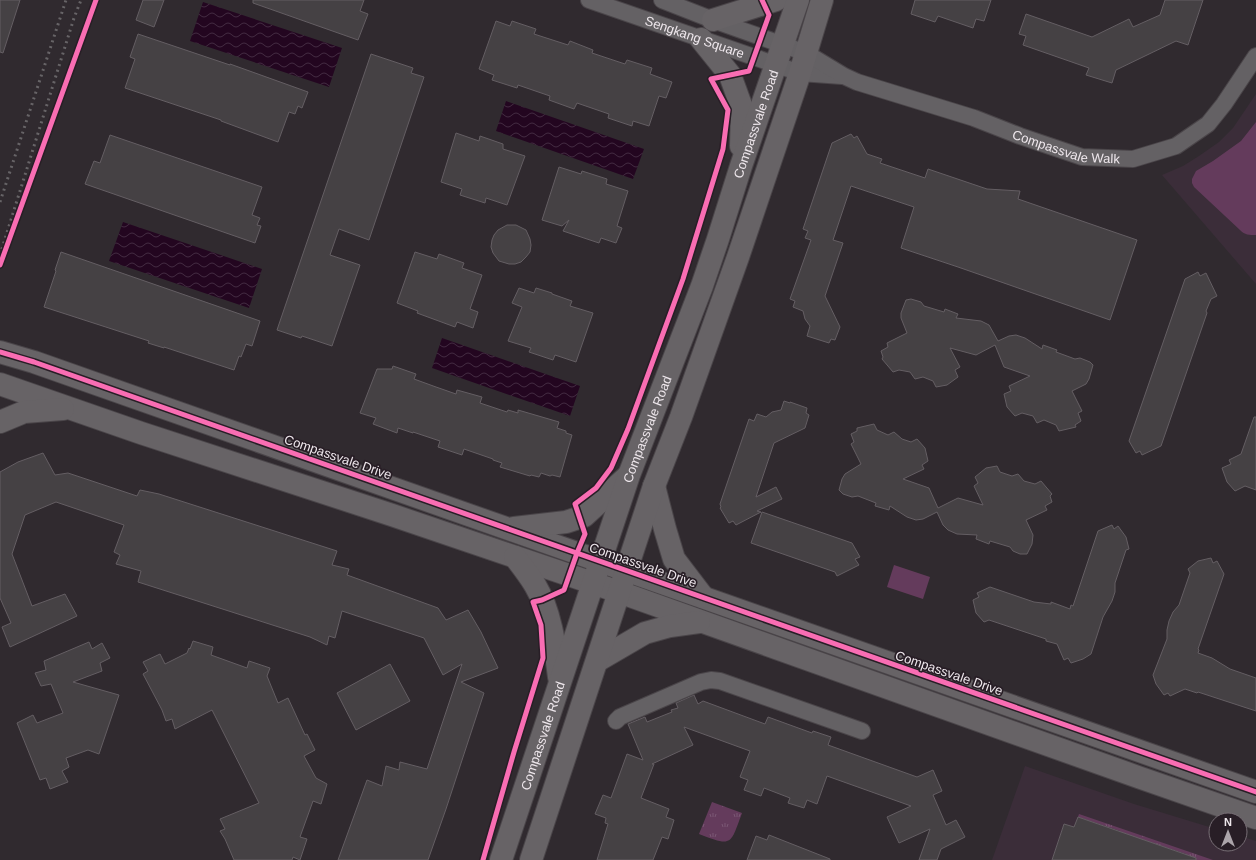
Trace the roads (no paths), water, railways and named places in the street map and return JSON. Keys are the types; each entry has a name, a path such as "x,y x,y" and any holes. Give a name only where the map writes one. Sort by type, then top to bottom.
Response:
{"street":[{"name":"Sengkang Square","path":"589,0 701,39 780,55 806,53"},
{"name":"Sengkang Square","path":"662,0 713,20 780,55 800,73"},
{"path":"713,20 776,0"},
{"name":"Compassvale Road","path":"501,860 600,561 630,475 702,286 741,166 798,0"},
{"name":"Compassvale Road","path":"531,860 654,486 681,417 738,257 800,73 822,0"},
{"path":"701,39 730,75 742,108 741,166"},
{"name":"Compassvale Walk","path":"806,53 844,76 857,82 974,118 1020,136 1082,156 1133,159 1176,146 1208,124 1224,104 1256,56"},
{"name":"Compassvale Walk","path":"800,73 844,76"},
{"name":"Compassvale Drive","path":"0,352 42,364 1256,792"},
{"path":"0,384 141,433 392,515 593,583 1256,818"},
{"path":"0,422 24,412 72,409"},
{"path":"509,529 566,522 584,516 630,475"},
{"path":"654,486 674,559 703,598"},
{"path":"515,557 535,585 544,604 554,640 560,682"},
{"path":"597,661 645,633 670,626 702,622"},
{"path":"616,721 620,717 701,682 720,680 862,731"}],"water":[{"path":"203,2 342,48 329,87 190,41"},
{"path":"506,101 644,149 633,179 496,131"},
{"path":"123,222 262,269 249,308 109,261"},
{"path":"442,338 580,386 570,416 432,368"}],"railway":[{"path":"0,202 66,0"},
{"path":"0,255 74,18 81,0"}]}
